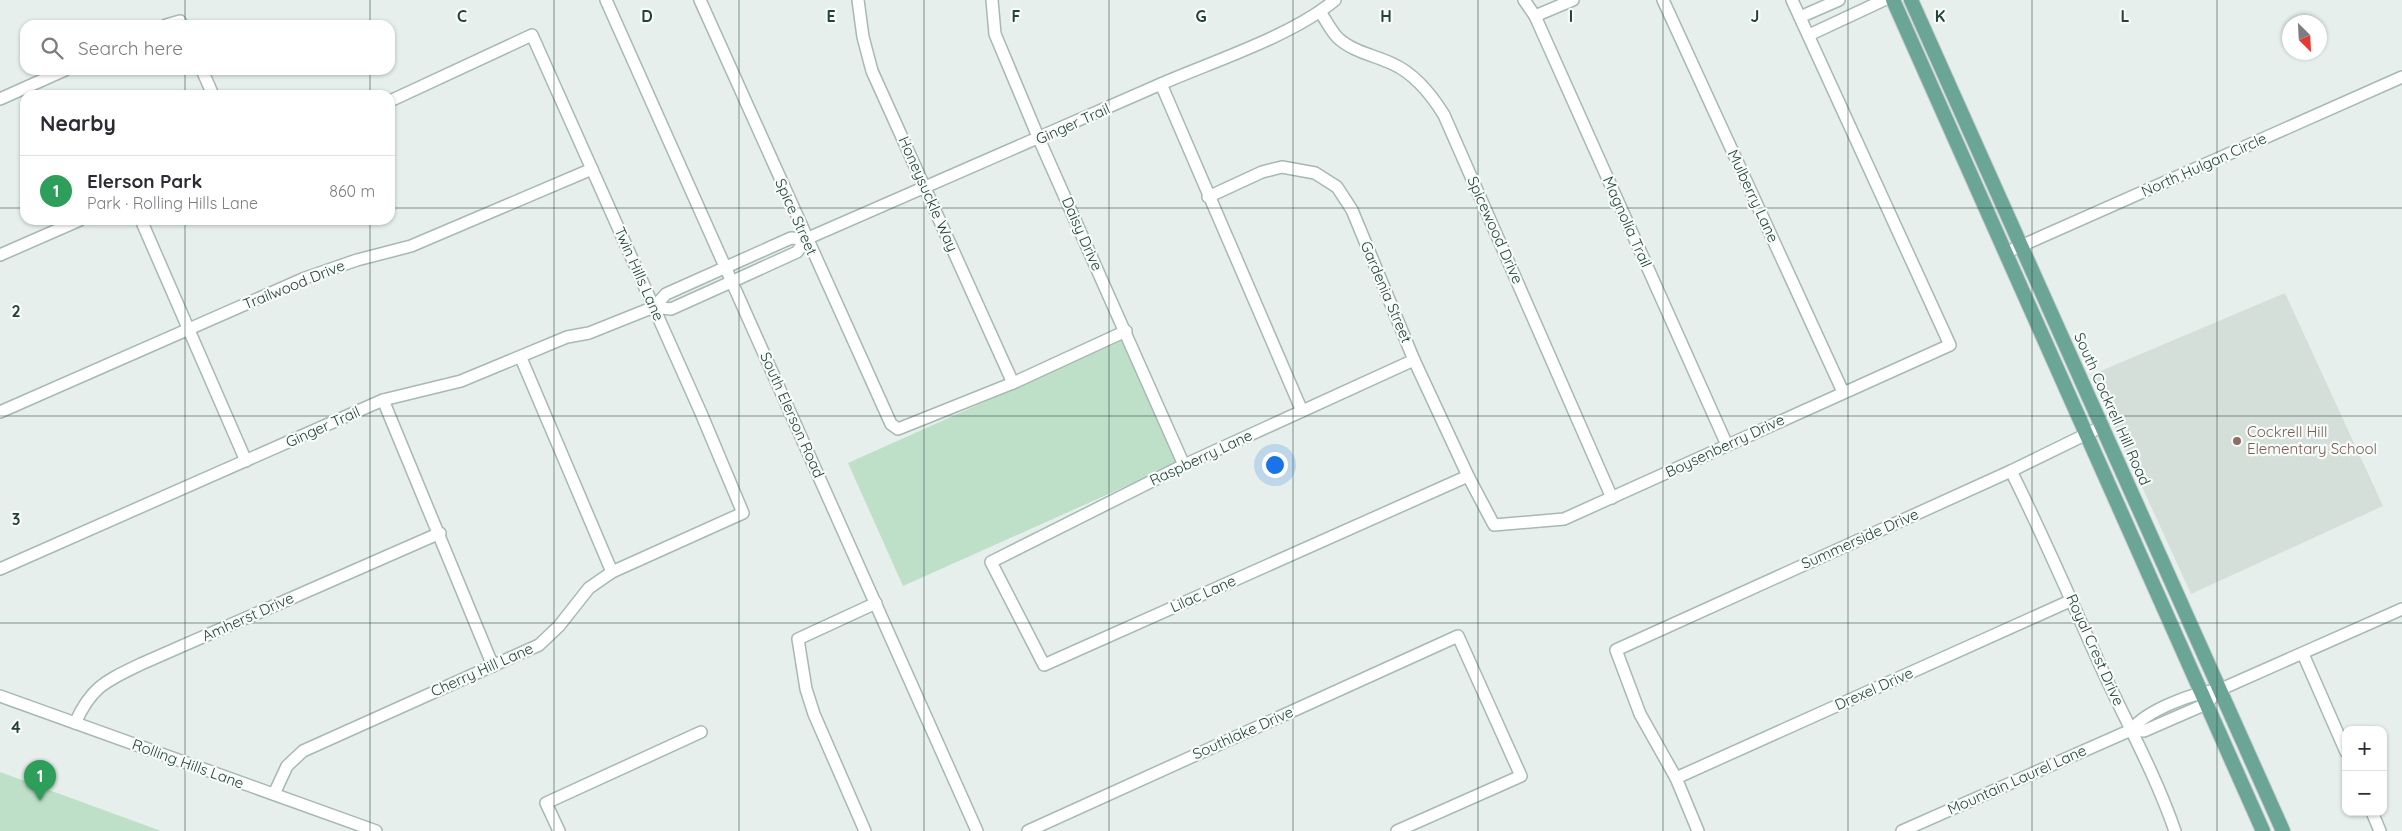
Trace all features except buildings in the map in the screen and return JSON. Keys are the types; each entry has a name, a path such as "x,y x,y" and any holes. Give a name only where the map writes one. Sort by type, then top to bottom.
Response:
{"main road":[{"path":"1893,0 2263,831"},
{"name":"South Cockrell Hill Road","path":"1911,0 2283,831"}],"street":[{"name":"South Elerson Road","path":"606,0 977,831"},
{"name":"Spice Street","path":"700,0 806,239 891,424 898,429 1013,383"},
{"name":"Honeysuckle Way","path":"858,0 862,37 872,71 1013,383"},
{"name":"Daisy Drive","path":"992,0 995,34 1039,139 1184,465"},
{"name":"Ginger Trail","path":"0,569 383,400 461,381 521,358 567,337 589,333 654,307 666,294 790,238 806,239 1277,34 1320,12 1335,0"},
{"name":"Magnolia Trail","path":"1524,0 1535,16 1727,445"},
{"path":"1535,16 1573,0"},
{"name":"Mulberry Lane","path":"1663,0 1843,392"},
{"path":"1792,0 1809,35 1884,0"},
{"path":"1800,17 1839,0"},
{"name":"Spicewood Drive","path":"1320,12 1337,37 1355,50 1393,64 1412,76 1434,99 1444,115 1612,498"},
{"name":"Twin Hills Lane","path":"395,100 532,35 654,307 743,513"},
{"name":"Boysenberry Drive","path":"1494,525 1564,519 1950,345 1809,35"},
{"path":"20,90 54,75"},
{"path":"204,75 211,90"},
{"name":"North Hulgan Circle","path":"2006,253 2402,77"},
{"path":"1161,84 1208,197 1302,411"},
{"path":"0,99 20,90"},
{"name":"Gardenia Street","path":"1208,197 1262,172 1282,167 1316,173 1337,187 1352,210 1414,360 1468,476 1494,525"},
{"name":"Trailwood Drive","path":"0,412 314,275 357,260 411,246 463,226 592,169"},
{"path":"0,255 69,225"},
{"path":"143,225 246,461"},
{"name":"Ginger Trail","path":"654,307 671,309 732,282 797,252 806,239"},
{"path":"1013,383 1126,331"},
{"path":"521,358 612,572"},
{"name":"Raspberry Lane","path":"991,562 1184,465 1414,360"},
{"path":"383,400 493,666"},
{"name":"Summerside Drive","path":"1676,778 1640,714 1616,650 2011,471 2103,426"},
{"name":"Royal Crest Drive","path":"2011,471 2045,537 2131,730 2162,794 2174,831"},
{"name":"Lilac Lane","path":"991,562 1044,665 1468,476"},
{"name":"Cherry Hill Lane","path":"274,794 287,766 303,751 540,645 559,626 589,588 612,572 743,513"},
{"name":"Amherst Drive","path":"75,723 85,702 105,682 150,660 440,534"},
{"name":"Drexel Drive","path":"1676,778 2072,600"},
{"path":"865,831 814,714 806,690 798,639 876,602"},
{"name":"Mountain Laurel Lane","path":"1902,831 2131,730 2144,731 2203,698 2402,609"},
{"name":"Southlake Drive","path":"1028,831 1458,636 1521,776 1397,831"},
{"path":"2303,654 2342,743"},
{"name":"Rolling Hills Lane","path":"0,696 376,831"},
{"path":"559,831 546,802 701,732"},
{"path":"1676,778 1698,831"},
{"path":"2374,816 2380,831"}],"shaded area":[{"name":"Cockrell Hill Elementary School","path":"2285,293 2383,506 2191,594 2091,375"}],"green space":[{"path":"1123,340 1178,463 903,586 848,463"},
{"path":"0,772 161,831 0,831"}],"place":[{"name":"Cockrell Hill Elementary School","path":"2237,441"},
{"name":"Elerson Park","path":"40,801"}]}
